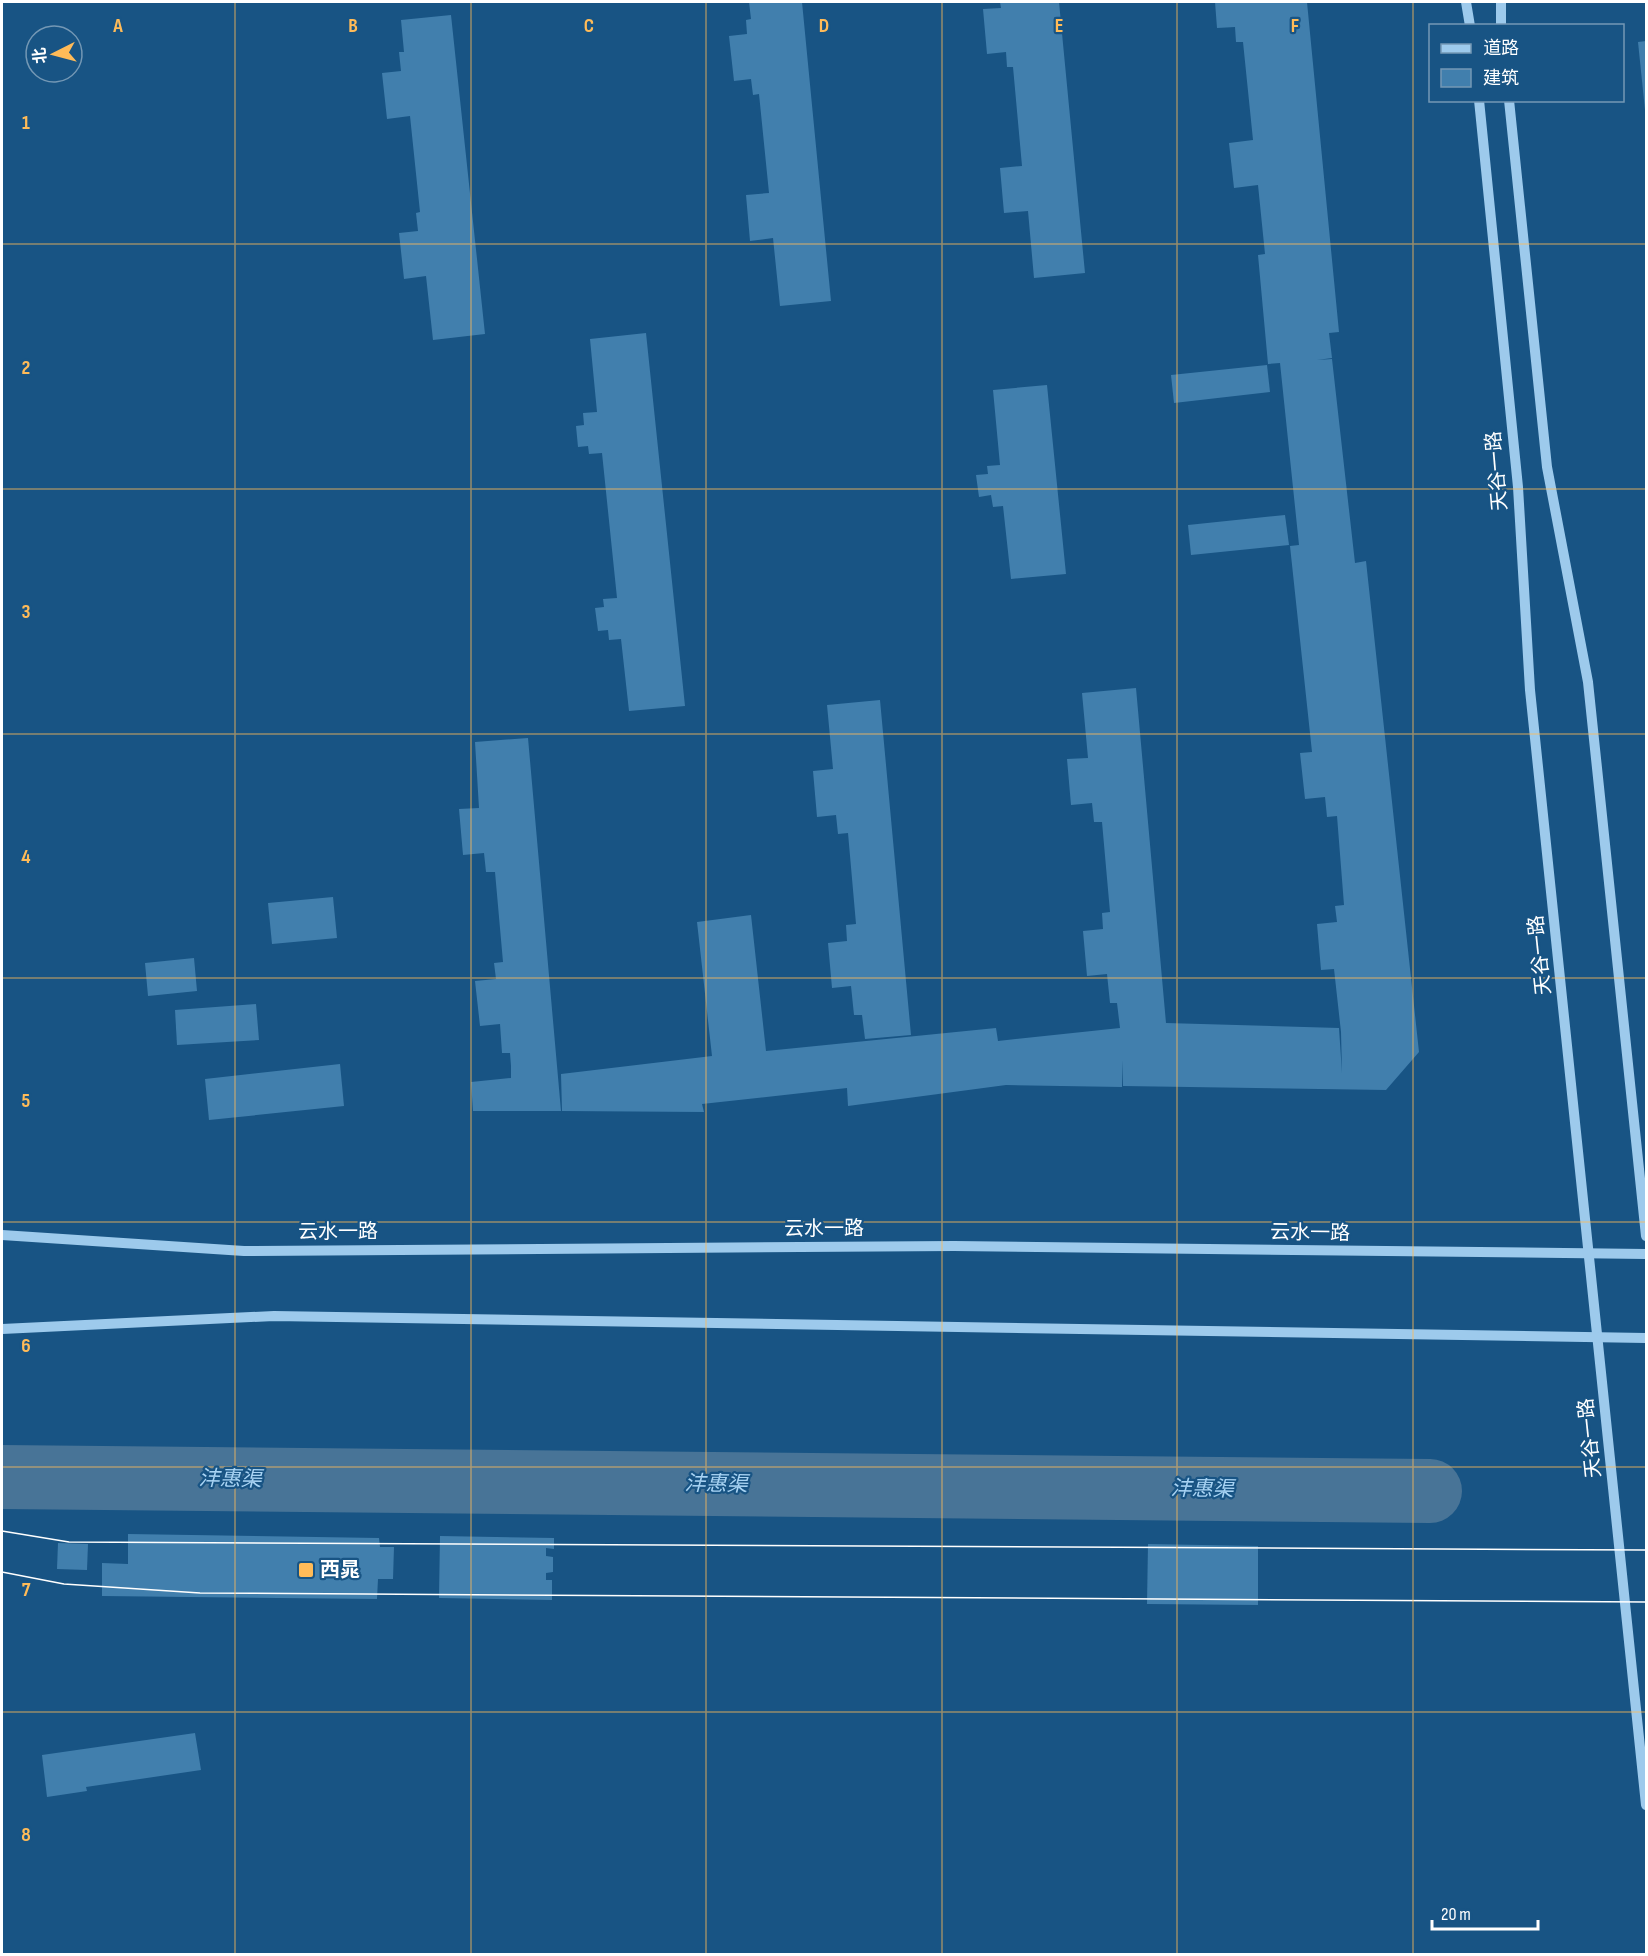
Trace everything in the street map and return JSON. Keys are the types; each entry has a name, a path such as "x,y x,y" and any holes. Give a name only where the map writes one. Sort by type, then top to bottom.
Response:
{"street":[{"path":"1466,2 1470,24"},
{"path":"1501,2 1501,24"},
{"name":"天谷一路","path":"1479,102 1518,487 1530,690 1647,1805"},
{"path":"1509,102 1547,467 1588,682 1647,1236"},
{"name":"云水一路","path":"2,1235 244,1251 954,1246 1647,1254"},
{"path":"2,1329 274,1316 1647,1338"}],"building":[{"path":"749,2 802,2 831,301 780,306 773,238 750,241 746,195 769,193 759,94 753,95 751,79 734,81 729,36 747,34 746,20 751,19"},
{"path":"1000,2 1059,2 1085,273 1034,278 1028,211 1004,213 1000,168 1022,166 1013,67 1007,67 1006,52 987,54 983,9 1001,8"},
{"path":"1215,2 1307,2 1339,332 1329,333 1332,358 1317,360 1332,359 1355,563 1366,561 1419,1052 1386,1090 1123,1086 1122,1060 1122,1087 1006,1085 848,1106 847,1088 702,1104 704,1112 562,1111 561,1074 712,1056 697,922 751,915 766,1051 996,1028 998,1041 1120,1028 1117,1003 1110,1003 1107,974 1087,976 1083,931 1103,929 1102,913 1110,912 1102,822 1094,822 1092,803 1071,805 1067,759 1088,758 1082,693 1136,688 1166,1023 1339,1028 1342,1073 1341,1032 1334,969 1321,970 1317,924 1337,922 1335,906 1344,905 1337,816 1327,817 1325,797 1305,799 1300,753 1312,752 1290,546 1299,545 1280,363 1268,364 1258,255 1265,254 1258,185 1234,188 1229,143 1253,140 1243,42 1236,42 1235,27 1217,28"},
{"path":"451,15 485,334 433,340 426,276 404,279 399,233 418,231 416,213 420,212 410,116 387,119 382,73 401,71 399,52 404,52 401,20"},
{"path":"1646,41 1646,109 1645,110 1638,42"},
{"path":"646,333 685,706 629,711 621,639 609,640 608,630 598,631 595,608 604,607 603,599 617,598 602,453 589,454 588,446 578,447 576,426 584,425 583,413 597,412 590,339"},
{"path":"1267,365 1270,392 1174,403 1171,375"},
{"path":"1047,385 1066,574 1011,579 1003,506 993,507 991,495 979,497 976,475 988,474 987,466 1000,465 993,390"},
{"path":"1285,515 1289,545 1191,555 1188,525"},
{"path":"880,700 911,1035 865,1039 862,1015 854,1015 851,986 832,988 828,943 847,941 846,925 856,924 848,833 838,834 836,815 817,817 813,771 833,769 827,705"},
{"path":"528,738 561,1111 473,1111 471,1082 511,1078 511,1066 510,1053 502,1053 500,1024 480,1026 475,981 496,979 494,963 503,962 495,872 486,872 484,853 463,855 459,809 479,808 475,742"},
{"path":"333,897 337,938 272,944 268,903"},
{"path":"194,958 197,991 148,996 145,963"},
{"path":"256,1004 259,1040 177,1045 175,1010"},
{"path":"340,1064 344,1106 209,1120 205,1079"},
{"path":"128,1534 379,1538 380,1547 394,1547 393,1579 378,1579 377,1599 102,1596 102,1563 128,1564"},
{"path":"440,1536 554,1538 554,1549 546,1548 546,1556 553,1557 553,1572 546,1573 546,1580 552,1580 552,1600 439,1598"},
{"path":"58,1543 88,1544 87,1570 57,1569"},
{"path":"1148,1544 1258,1546 1258,1605 1147,1604"},
{"path":"195,1733 201,1770 86,1787 87,1791 47,1797 42,1755"}],"waterway":[{"name":"沣惠渠","path":"2,1477 1430,1491"}],"tram line":[{"path":"2,1531 69,1542 1646,1550"},
{"path":"2,1572 64,1584 200,1593 1646,1602"}],"place":[{"name":"西晁","path":"306,1570"}]}
